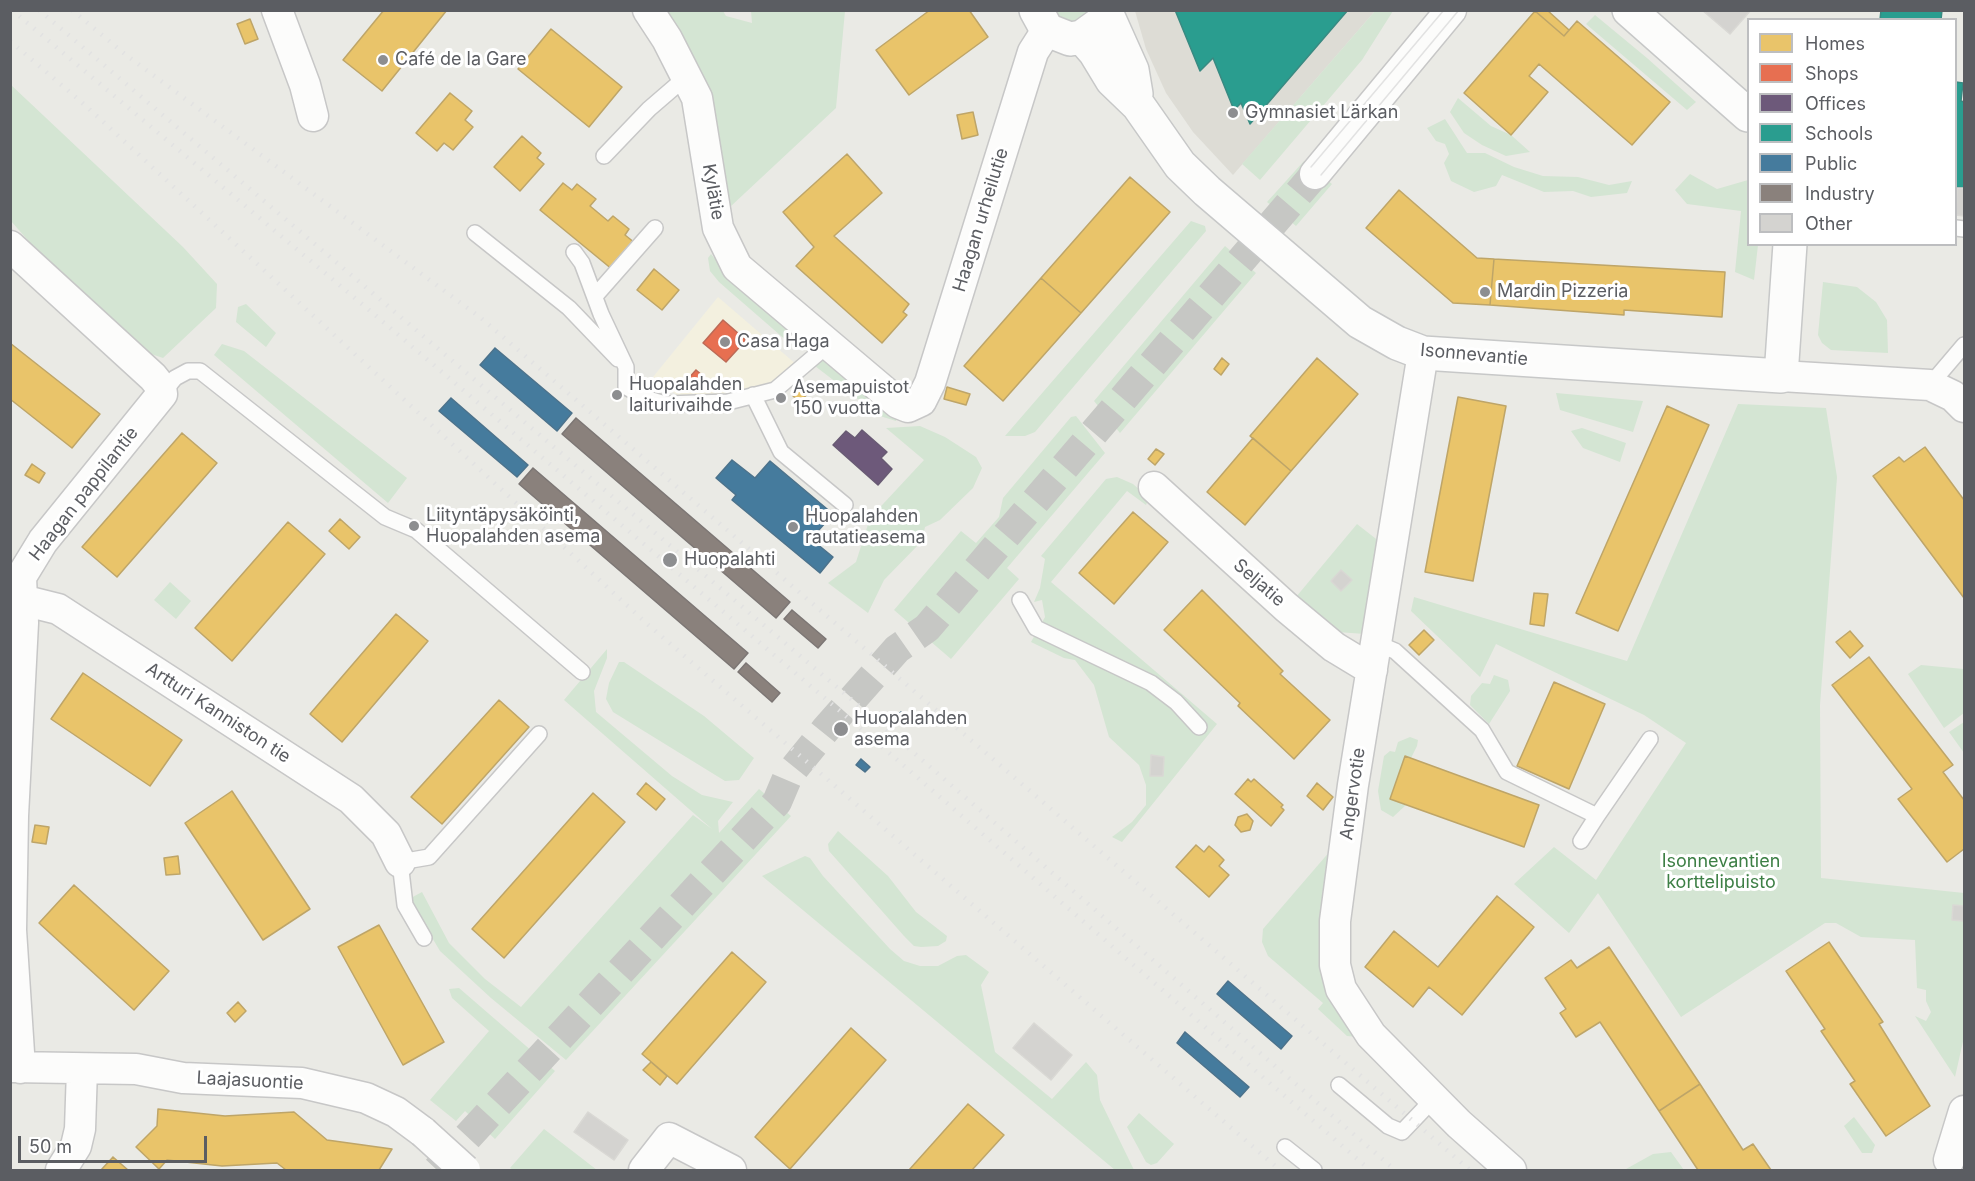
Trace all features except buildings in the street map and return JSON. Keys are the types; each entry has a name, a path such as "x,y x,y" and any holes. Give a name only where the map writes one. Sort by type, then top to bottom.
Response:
{"street":[{"path":"277,10 305,85 313,116"},
{"name":"Kylätie","path":"648,10 697,98 718,228 737,267 898,403 911,406"},
{"path":"1315,174 1451,10"},
{"path":"1629,10 1747,113"},
{"path":"1041,20 1070,39 1083,37 1101,23 1106,11"},
{"name":"Isonnevantie","path":"1106,11 1132,70 1138,105"},
{"name":"Haagan urheilutie","path":"911,406 926,394 930,383 1041,20"},
{"name":"Isonnevantie","path":"1083,37 1112,80 1138,105 1180,165 1233,214 1360,322 1397,343 1423,353 1919,384"},
{"path":"10,246 153,377 161,387 162,394"},
{"path":"1781,376 1790,246"},
{"name":"Angervotie","path":"1423,353 1353,785 1335,921 1335,965 1341,989 1371,1035 1511,1170"},
{"path":"1919,384 1953,396 1965,407"},
{"name":"Haagan pappilantie","path":"15,1067 11,930 12,818 23,622 15,598 21,577 42,542 162,394"},
{"name":"Seljatie","path":"1154,487 1278,600 1334,647 1374,656"},
{"name":"Artturi Kanniston tie","path":"15,598 58,609 351,799 386,834 400,862"},
{"name":"Laajasuontie","path":"15,1067 136,1069 183,1078 302,1083 342,1090 396,1112 423,1132 465,1170"},
{"path":"61,1170 76,1146 80,1129 82,1069"},
{"path":"1949,1160 1965,1111"},
{"path":"644,1170 669,1138 731,1170"}],"lane":[{"path":"604,156 649,109 678,84 689,81"},
{"path":"596,295 655,228"},
{"path":"475,233 569,308 626,367"},
{"path":"574,252 596,295 601,314 626,367 626,387 648,399 665,404 728,402 775,390 829,344"},
{"path":"1919,384 1965,345"},
{"name":"Haagan pappilantie","path":"162,394 175,378 188,371 200,371 385,517 416,530 582,672"},
{"path":"753,395 781,452 845,505"},
{"path":"1020,600 1036,628 1151,683 1176,702 1198,727"},
{"path":"1374,656 1395,651 1482,730 1507,772 1597,816"},
{"path":"424,938 405,905 400,862 429,857 539,734"},
{"path":"1581,841 1650,739"},
{"path":"1339,1085 1388,1126 1402,1132 1423,1110 1432,1096"},
{"path":"1286,1147 1314,1170"}],"shaded area":[{"name":"Gymnasiet Lärkan","path":"1135,11 1375,11 1233,175 1193,132 1166,93 1146,49"},
{"path":"718,297 797,365 774,388 685,401 653,377"}],"green space":[{"path":"663,11 723,11 726,16 752,23 751,11 845,11 836,108 730,207 721,162"},
{"path":"1054,11 1088,11 1077,21 1071,22 1060,18"},
{"path":"1375,11 1393,11 1362,60 1260,180 1242,164"},
{"path":"1595,15 1696,102 1687,110 1586,24"},
{"path":"10,84 183,247 217,284 216,308 163,358 145,352 66,284 11,221"},
{"path":"1458,98 1491,126 1511,135 1530,152 1506,156 1482,145 1464,133 1450,112"},
{"path":"1445,119 1467,153 1485,153 1514,167 1543,176 1578,177 1609,185 1632,181 1627,193 1591,197 1573,191 1544,192 1502,175 1496,186 1474,192 1451,181 1444,163 1449,154 1445,144 1436,141 1427,128"},
{"path":"1304,161 1332,184 1296,226 1267,202"},
{"path":"1690,174 1717,189 1747,180 1747,246 1758,246 1754,280 1735,272 1741,211 1687,204 1675,190"},
{"path":"1191,221 1205,226 1206,231 1035,432 1025,436 1005,436"},
{"path":"1225,246 1256,273 1120,433 1094,401"},
{"path":"711,254 735,283 785,326 789,333 788,342 719,282 710,271 708,258"},
{"path":"1823,282 1857,287 1876,302 1887,320 1888,353 1831,350 1822,343 1818,335"},
{"path":"246,304 276,333 266,347 236,322 238,307"},
{"path":"222,344 244,351 407,478 388,503 214,355"},
{"path":"822,357 897,417 896,421 880,416 815,366"},
{"path":"1556,393 1643,401 1633,432 1560,410"},
{"name":"Isonnevantien korttelipuisto","path":"1738,404 1826,408 1837,477 1820,705 1821,878 1964,893 1964,1037 1955,1077 1915,1016 1926,1021 1931,1012 1926,1001 1926,990 1917,988 1915,940 1861,937 1836,923 1825,923 1681,1017 1598,893 1569,933 1514,884 1554,847 1596,880 1686,743 1644,715 1496,644 1480,677 1411,611 1414,597 1627,661"},
{"path":"1076,416 1105,453 1007,568 1019,579 951,659 894,610 961,531 976,543 999,517 1003,498 1071,417"},
{"path":"920,426 945,437 976,457 982,468 973,488 940,520 925,527 922,541 884,580 868,613 828,583 856,562 870,518 924,460 886,428"},
{"path":"1582,428 1626,443 1620,462 1583,448 1571,431"},
{"path":"1117,477 1133,484 1149,498 1146,505 1127,491 1051,582 1217,724 1122,842 1112,837 1132,822 1146,805 1146,785 1139,765 1109,737 1094,685 1075,660 1064,658 1031,642 1045,617 1042,600 1034,602 1040,588 1045,559 1041,556 1106,479"},
{"path":"1357,524 1380,542 1365,634 1337,632 1296,597"},
{"path":"170,582 191,601 176,619 154,600"},
{"path":"607,649 607,658 594,691 596,712 672,776 702,795 733,802 718,821 719,833 759,789 791,816 566,1060 491,998 440,951 409,899 422,892 449,943 485,979 521,1007 693,815 712,829 564,700"},
{"path":"619,662 624,662 704,716 754,758 739,780 725,781 613,712 606,699 609,683"},
{"path":"1921,665 1964,669 1964,713 1944,728 1908,674"},
{"path":"1494,675 1508,680 1510,691 1489,724 1470,705 1471,696 1482,683 1490,684"},
{"path":"1964,722 1964,753 1949,732"},
{"path":"1410,737 1418,740 1417,746 1411,758 1405,757 1390,798 1406,805 1393,817 1381,810 1378,791 1384,756 1390,751 1395,752 1398,742"},
{"path":"838,831 888,876 916,912 947,936 946,941 938,946 921,947 914,946 904,936 829,851 828,844"},
{"path":"1331,850 1358,1037 1347,1036 1318,1009 1323,1003 1268,956 1262,942 1263,929"},
{"path":"805,856 810,858 823,876 890,949 904,961 920,966 938,966 957,956 966,955 989,972 981,985 995,1052 1052,1099 1086,1062 1097,1075 1100,1100 1134,1170 1115,1170 762,876"},
{"path":"459,988 555,1071 495,1139 465,1111 456,1121 430,1100 489,1031 452,998 449,989"},
{"path":"1139,1113 1174,1144 1157,1163 1151,1165 1146,1162 1127,1127"},
{"path":"1854,1117 1875,1145 1872,1153 1862,1153 1844,1126"},
{"path":"544,1129 597,1170 513,1170 510,1168"},
{"path":"1671,1152 1684,1170 1626,1169 1653,1154"}],"tunnel":[{"path":"437,1170 777,802 788,776 826,729 897,649 927,628 1315,174"}],"tram line":[{"path":"1311,167 1444,10"},
{"path":"1321,175 1459,10"}],"railway":[{"path":"12,10 375,315 888,752 1370,1170"},
{"path":"39,10 898,739 1395,1170"},
{"path":"72,10 126,55 481,318 1470,1170"},
{"path":"10,41 86,106 645,622 1280,1170"}],"place":[{"name":"Café de la Gare","path":"383,60"},
{"name":"Gymnasiet Lärkan","path":"1233,113"},
{"name":"Mardin Pizzeria","path":"1485,292"},
{"name":"Casa Haga","path":"725,342"},
{"name":"Huopalahden laiturivaihde","path":"617,395"},
{"name":"Asemapuistot 150 vuotta","path":"781,398"},
{"name":"Liityntäpysäköinti, Huopalahden asema","path":"414,526"},
{"name":"Huopalahden rautatieasema","path":"793,527"},
{"name":"Huopalahti","path":"670,560"},
{"name":"Huopalahden asema","path":"841,729"}]}
